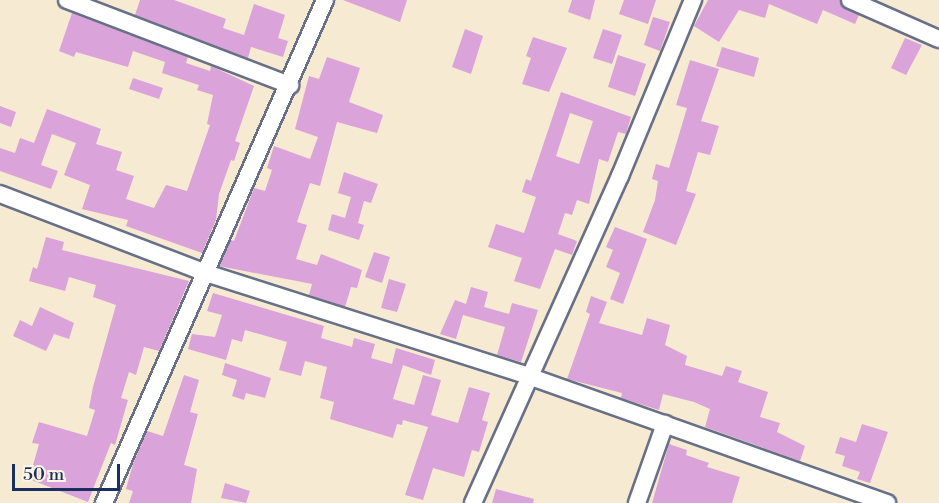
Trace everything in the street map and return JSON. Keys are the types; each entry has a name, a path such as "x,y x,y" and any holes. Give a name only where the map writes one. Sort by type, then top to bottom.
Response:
{"street":[{"path":"67,0 290,85"},
{"path":"104,503 290,85 325,0"},
{"path":"473,503 528,375 620,176 693,0"},
{"path":"850,0 939,39"},
{"path":"0,194 206,273 528,375 886,503"},
{"path":"637,503 665,424"}],"building":[{"path":"140,0 174,0 226,19 223,28 244,35 254,4 285,15 278,38 288,41 283,57 251,47 248,58 135,15"},
{"path":"343,0 407,0 400,22"},
{"path":"572,0 595,0 590,20 568,12"},
{"path":"624,0 656,0 648,24 619,14"},
{"path":"708,0 840,0 842,7 859,15 855,24 823,10 817,24 769,4 765,18 739,10 719,42 694,26"},
{"path":"72,13 188,57 186,63 210,71 211,66 254,86 235,141 240,143 234,161 231,160 219,194 216,220 202,253 126,226 128,220 82,209 90,185 64,175 76,143 52,134 41,165 58,171 51,189 0,171 0,148 15,153 20,138 34,143 47,109 101,129 96,144 122,152 116,170 134,176 126,199 154,208 166,185 187,191 210,125 207,124 213,95 197,90 199,85 162,73 165,62 133,51 128,67 76,52 74,57 59,51"},
{"path":"653,17 670,22 660,51 644,45"},
{"path":"465,29 483,36 471,74 452,67"},
{"path":"603,29 622,35 612,64 593,58"},
{"path":"533,37 567,48 549,92 522,84 531,58 526,56"},
{"path":"905,38 922,45 906,75 891,68"},
{"path":"722,47 759,58 754,77 716,66"},
{"path":"618,55 646,64 635,96 608,87"},
{"path":"327,57 360,68 349,102 383,115 377,133 337,122 320,186 310,183 297,222 307,225 296,259 317,265 321,254 362,270 357,288 351,287 345,307 309,295 312,284 219,266 231,240 234,241 254,188 265,191 272,170 267,168 274,146 310,159 318,137 295,129 309,76 319,79"},
{"path":"690,60 719,69 701,121 719,126 710,155 698,152 686,191 696,194 676,245 643,232 655,200 658,181 652,179 656,164 669,168 687,108 676,105"},
{"path":"133,78 163,88 159,99 129,89"},
{"path":"561,92 631,117 626,134 618,132 608,162 599,159 589,204 577,200 572,215 565,213 558,234 577,241 572,255 555,249 540,289 514,281 522,258 488,247 496,224 524,233 536,197 522,192 526,179 531,181","holes":["570,113 593,121 579,164 556,156"]},
{"path":"0,106 16,112 11,127 0,123"},
{"path":"344,172 378,184 371,203 364,201 358,223 364,225 359,240 328,230 332,214 345,218 351,197 338,193"},
{"path":"615,227 647,239 623,304 610,299 620,273 606,267 613,250 606,247"},
{"path":"46,237 64,242 62,250 189,281 159,351 144,347 136,375 129,372 121,398 128,400 115,445 111,443 88,502 29,479 39,444 32,443 39,422 87,436 95,410 89,408 93,387 116,305 93,297 96,285 69,277 65,291 29,281 33,267 37,269"},
{"path":"374,252 390,257 382,283 365,277"},
{"path":"389,279 406,284 397,312 381,308"},
{"path":"471,287 488,292 484,307 509,314 512,303 538,310 521,362 497,355 505,327 463,315 456,339 440,334 455,300 466,304"},
{"path":"213,293 324,326 321,338 352,347 354,338 375,344 371,358 392,364 396,348 435,360 431,375 403,365 393,399 414,405 423,375 441,380 431,415 458,423 469,387 490,393 482,420 488,422 479,452 472,450 464,477 433,468 423,500 405,495 428,427 403,420 402,425 397,424 393,438 330,419 334,402 320,398 327,367 305,361 301,376 279,370 287,342 245,330 242,342 232,339 226,360 188,349 192,334 215,337 222,315 207,311"},
{"path":"591,296 607,302 599,323 642,335 647,318 670,325 665,345 687,356 685,365 722,376 726,366 742,371 738,382 768,392 760,417 780,423 777,432 805,446 800,461 705,427 710,409 694,402 663,394 659,410 621,398 622,393 567,379 590,314 586,312"},
{"path":"40,307 74,323 69,339 54,334 46,351 13,336 20,320 32,326"},
{"path":"225,363 271,378 265,398 246,393 244,400 232,396 237,380 222,375"},
{"path":"184,375 199,380 190,412 198,414 184,465 197,469 191,503 129,503 133,491 126,489 133,464 147,431 163,436"},
{"path":"862,424 888,432 870,483 857,479 860,472 842,466 845,456 835,453 840,437 856,442"},
{"path":"669,444 687,450 686,455 709,463 707,467 740,477 732,503 652,503"},
{"path":"225,483 250,491 246,503 221,498"},
{"path":"496,489 534,499 533,503 492,503"}]}
